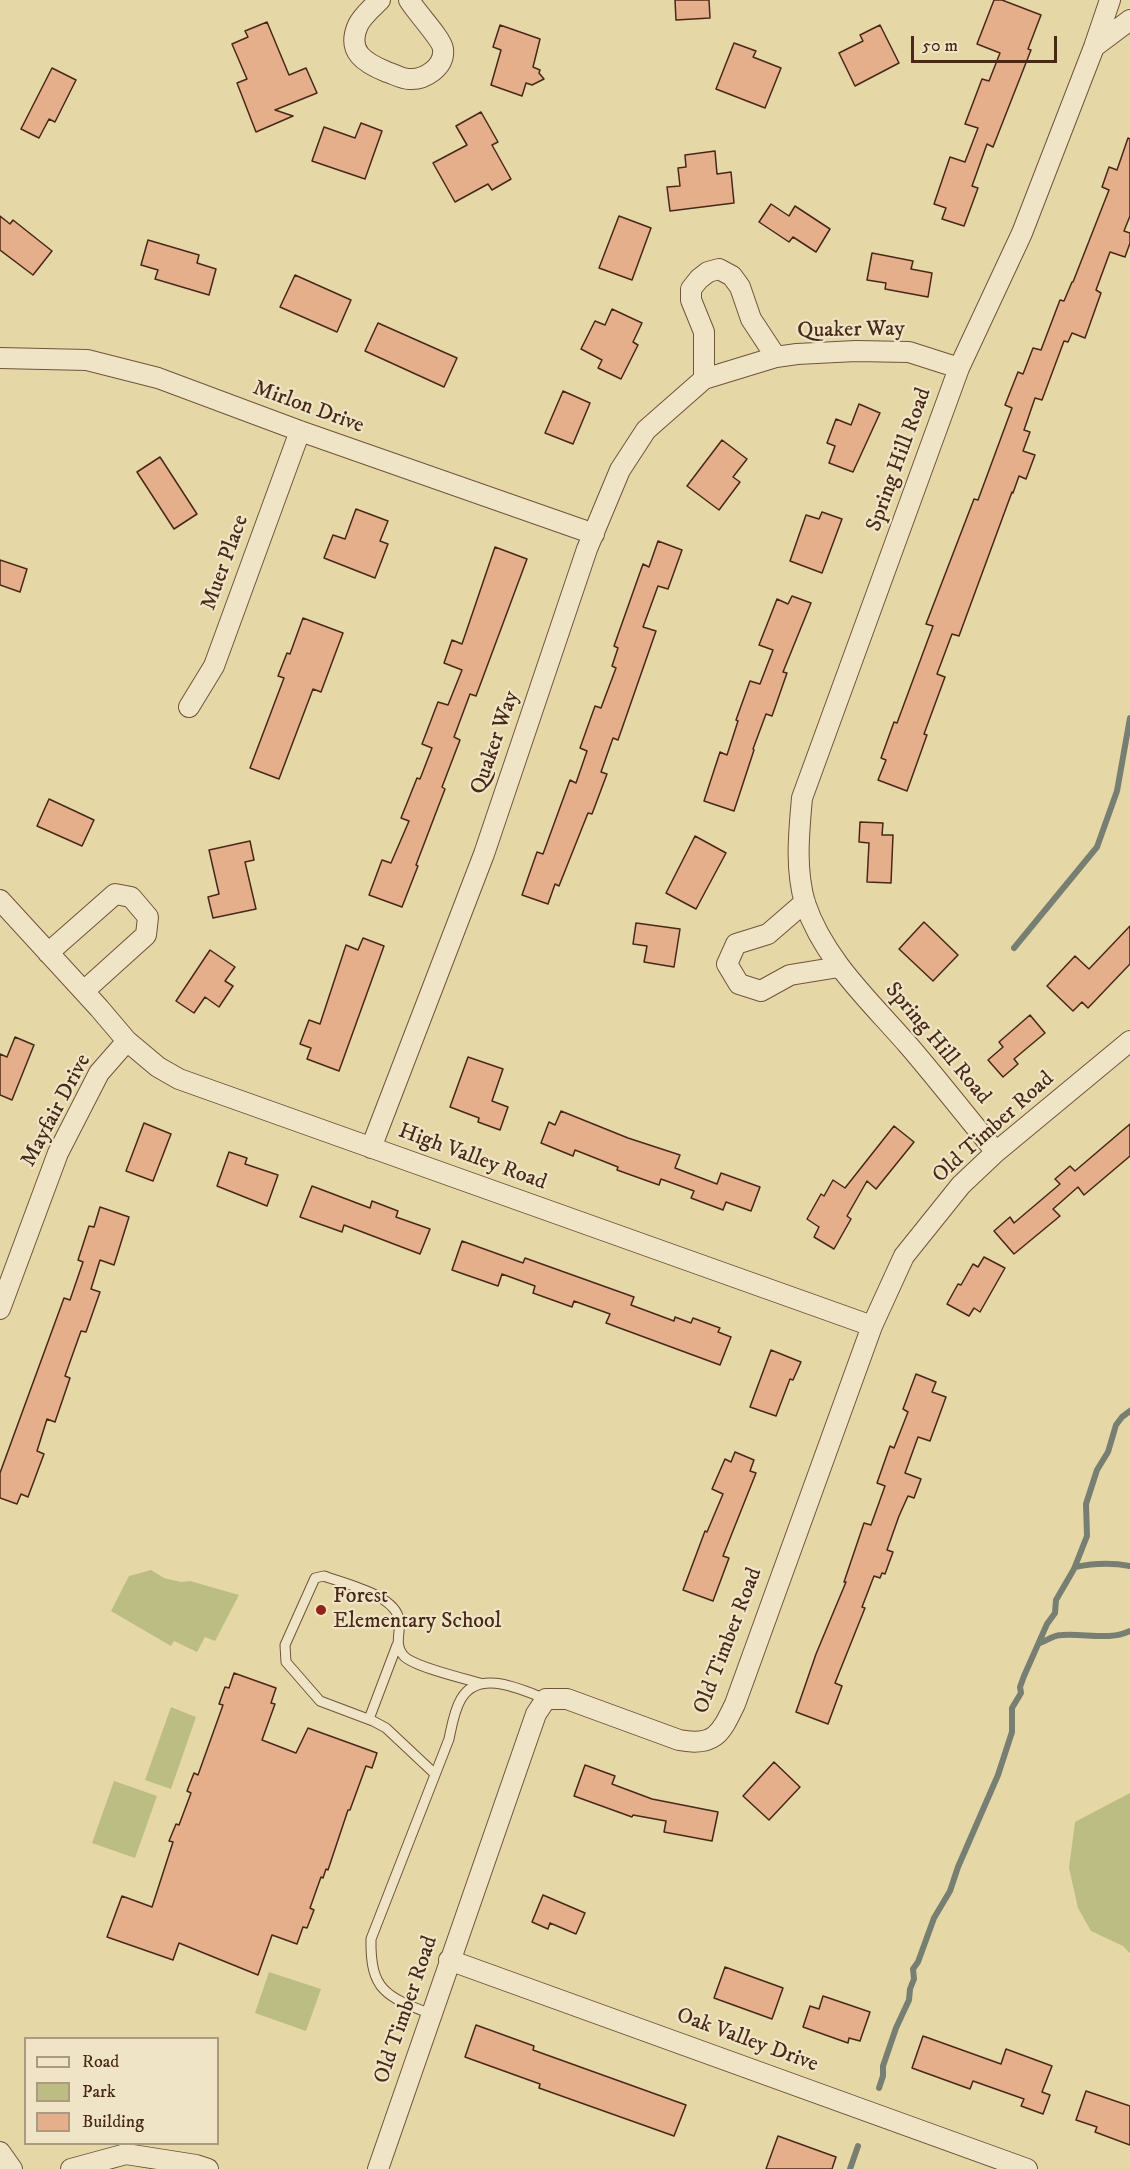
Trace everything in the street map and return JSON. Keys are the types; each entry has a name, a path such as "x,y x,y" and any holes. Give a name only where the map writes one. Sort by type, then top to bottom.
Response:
{"street":[{"path":"380,0 357,26 355,45 360,57 367,64 407,79 418,78 431,72 440,65 444,52 442,43 416,13 409,0"},
{"name":"Spring Hill Road","path":"996,1152 910,1047 839,967 819,934 805,902 800,875 798,840 802,798 959,368 1022,233 1110,0"},
{"path":"1094,47 1130,20"},
{"name":"Quaker Way","path":"704,379 704,332 691,300 692,289 708,272 719,270 732,276 740,287 751,319 776,357"},
{"name":"Quaker Way","path":"371,1148 484,854 587,549 620,470 646,430 704,379 776,357 856,351 909,352 959,368"},
{"name":"Mirlon Drive","path":"0,358 87,360 158,378 300,431 594,534"},
{"name":"Muer Place","path":"189,707 214,666 300,431"},
{"path":"48,952 115,894 131,897 148,916 146,934 84,991"},
{"name":"High Valley Road","path":"0,900 127,1041 158,1068 179,1079 872,1326"},
{"path":"805,902 768,934 736,944 727,964 739,984 761,992 790,975 839,967"},
{"name":"Mayfair Drive","path":"0,1309 8,1262 58,1153 99,1073 127,1041"},
{"name":"Old Timber Road","path":"378,2169 536,1714 546,1699 567,1699 679,1740 697,1744 707,1742 723,1728 735,1704 872,1326 904,1256 961,1185 996,1152 1130,1041"},
{"name":"Oak Valley Drive","path":"449,1960 1027,2169"},
{"path":"0,2152 12,2169"},
{"path":"71,2169 126,2154 208,2169"}],"lane":[{"path":"369,1719 397,1645 400,1623 394,1606 381,1597 324,1576 315,1578 285,1645 286,1662 320,1701 369,1719 386,1728 435,1774"},
{"path":"397,1645 404,1658 422,1666 480,1683 500,1684 546,1699"},
{"path":"431,2014 397,2001 380,1987 371,1961 371,1939 435,1774 462,1696 480,1683"}],"green space":[{"path":"151,1570 164,1578 181,1582 190,1581 239,1595 215,1641 205,1637 197,1652 174,1641 171,1646 111,1611 129,1576"},
{"path":"171,1707 196,1717 171,1789 145,1780"},
{"path":"114,1781 157,1796 135,1858 92,1843"},
{"path":"1130,1793 1130,1953 1123,1946 1091,1931 1078,1908 1069,1868 1075,1822"},
{"path":"269,1972 321,1989 306,2031 255,2013"}],"building":[{"path":"675,0 709,0 710,18 676,20"},
{"path":"994,0 1002,0 1041,15 1028,49 1031,50 993,147 987,144 972,186 978,188 964,226 942,219 946,208 934,204 950,157 965,162 978,128 965,124 982,79 989,81 1000,53 977,44"},
{"path":"267,22 289,75 306,68 317,93 275,110 293,116 256,132 237,83 247,79 232,44 248,37 245,31"},
{"path":"500,25 540,39 533,67 540,70 539,73 544,79 532,85 526,83 522,96 491,85 501,50 493,47"},
{"path":"880,25 899,63 855,86 839,53 863,41 860,35"},
{"path":"734,43 756,51 753,57 781,68 765,108 716,89"},
{"path":"52,68 76,80 55,122 49,119 39,138 21,129"},
{"path":"481,112 498,142 492,145 511,179 492,190 488,184 455,202 433,163 467,145 456,126"},
{"path":"361,123 382,131 365,179 312,161 324,127 355,138"},
{"path":"1128,138 1130,139 1130,216 1124,231 1130,233 1130,243 1125,257 1110,252 1096,290 1101,293 1085,338 1072,333 1068,342 1064,341 1042,400 1035,398 1024,430 1030,432 1023,451 1035,455 1026,479 1019,476 1012,492 959,636 952,634 937,674 945,677 924,734 927,735 907,791 878,780 886,760 881,758 894,722 897,723 933,626 926,624 974,499 978,500 1012,408 1005,405 1018,372 1023,374 1033,348 1041,350 1060,300 1064,301 1073,282 1109,190 1102,187 1109,167 1117,170"},
{"path":"715,151 717,174 731,172 734,203 670,211 667,187 680,186 678,168 686,167 685,155"},
{"path":"771,204 789,216 795,206 830,229 816,252 793,237 789,242 759,222"},
{"path":"0,216 10,224 13,220 52,251 33,275 0,250"},
{"path":"619,216 651,228 632,280 599,268"},
{"path":"148,240 199,255 197,263 216,269 209,295 155,279 158,270 141,265"},
{"path":"872,253 913,261 911,269 932,273 928,297 885,289 886,283 867,280"},
{"path":"295,275 351,300 337,332 280,307"},
{"path":"612,309 642,323 633,342 638,345 621,379 598,368 602,360 581,349 595,321 605,325"},
{"path":"378,323 457,358 444,387 365,351"},
{"path":"563,391 590,403 573,444 545,433"},
{"path":"859,404 880,413 853,472 829,463 835,446 827,443 836,419 851,425"},
{"path":"722,440 747,459 733,477 740,482 719,510 687,486"},
{"path":"160,457 197,514 174,529 137,472"},
{"path":"356,509 388,521 380,541 388,544 375,578 324,558 333,535 345,539"},
{"path":"822,512 842,519 822,573 790,561 806,515 819,519"},
{"path":"658,541 682,550 668,589 658,586 643,627 656,631 618,740 613,738 601,772 607,774 592,814 588,813 559,886 555,884 548,904 522,895 537,852 543,854 570,780 576,783 587,751 580,748 595,706 601,708 616,668 612,666 618,648 614,646 643,564 649,567"},
{"path":"495,547 527,559 476,696 470,694 454,737 460,740 442,787 445,789 402,907 369,895 382,860 391,863 409,821 401,818 432,748 422,744 438,702 448,705 462,670 444,663 452,640 462,644"},
{"path":"0,560 27,569 20,592 0,585"},
{"path":"792,596 811,603 783,672 787,673 772,716 766,714 753,749 734,811 704,801 720,752 727,755 750,681 760,684 773,650 759,645 777,599 788,604"},
{"path":"303,618 343,633 321,692 313,689 279,779 250,768 284,678 278,676 287,653 290,654"},
{"path":"49,799 94,820 82,846 37,826"},
{"path":"860,822 883,823 882,835 893,835 891,883 867,882 869,843 859,842"},
{"path":"695,836 726,853 696,909 666,893"},
{"path":"250,841 254,860 245,862 256,909 213,918 208,897 219,894 209,850"},
{"path":"924,922 958,955 933,981 899,949"},
{"path":"636,923 680,929 674,967 644,962 647,946 633,944"},
{"path":"1130,926 1130,964 1088,1008 1082,1002 1073,1011 1047,986 1075,956 1089,969"},
{"path":"363,938 384,946 339,1071 307,1059 311,1048 300,1044 309,1020 320,1024 346,945 358,950"},
{"path":"210,950 235,967 225,981 233,986 219,1007 205,997 194,1013 176,1001"},
{"path":"1030,1015 1045,1033 1014,1059 1018,1064 1003,1077 988,1060 1003,1047 999,1042"},
{"path":"15,1037 34,1045 12,1100 0,1095 0,1054 7,1057"},
{"path":"468,1057 503,1069 492,1101 508,1107 500,1130 478,1122 479,1118 450,1107"},
{"path":"561,1111 628,1138 680,1155 675,1168 717,1184 721,1173 760,1187 751,1211 726,1202 723,1210 691,1198 694,1191 661,1179 659,1185 617,1170 618,1167 575,1150 573,1156 541,1143 549,1122 555,1125"},
{"path":"144,1123 171,1134 153,1181 126,1171"},
{"path":"1130,1124 1130,1156 1084,1195 1078,1187 1053,1209 1060,1216 1014,1254 994,1231 1010,1217 1014,1223 1060,1184 1055,1179 1070,1166 1075,1171"},
{"path":"894,1126 914,1142 876,1189 867,1181 847,1216 851,1219 834,1249 814,1237 819,1227 807,1219 821,1194 824,1196 833,1180 845,1188"},
{"path":"229,1152 247,1158 245,1164 278,1175 267,1206 217,1186"},
{"path":"312,1186 370,1208 372,1201 398,1211 396,1217 430,1229 420,1254 344,1225 342,1232 300,1217"},
{"path":"100,1207 129,1217 114,1265 100,1260 91,1289 100,1292 86,1332 81,1331 65,1376 70,1378 55,1422 47,1419 37,1451 44,1454 28,1497 21,1494 17,1504 0,1498 0,1473 64,1298 70,1300 83,1262 78,1260 89,1226 94,1227"},
{"path":"462,1241 523,1263 525,1258 634,1297 631,1305 674,1321 675,1317 691,1323 693,1318 720,1328 718,1332 731,1337 720,1365 606,1323 610,1314 574,1301 572,1307 533,1293 535,1286 502,1274 498,1286 452,1270"},
{"path":"984,1257 1005,1268 980,1312 974,1308 969,1316 947,1304 973,1264 978,1267"},
{"path":"771,1350 801,1362 793,1380 790,1379 776,1416 750,1407"},
{"path":"916,1374 936,1382 932,1392 946,1397 930,1441 918,1437 905,1473 921,1479 914,1498 908,1496 899,1516 887,1550 893,1552 885,1574 882,1573 880,1578 874,1576 862,1607 865,1608 835,1683 842,1686 828,1724 796,1712 816,1654 846,1582 844,1582 864,1523 871,1525 885,1486 877,1483 890,1446 894,1448 908,1412 903,1409"},
{"path":"735,1452 754,1460 750,1471 756,1473 723,1556 729,1558 713,1601 683,1590 705,1531 707,1532 723,1494 712,1489 725,1459 731,1462"},
{"path":"234,1673 276,1688 271,1703 275,1704 262,1740 296,1753 308,1728 377,1753 372,1768 366,1766 350,1810 348,1810 328,1870 326,1869 323,1878 321,1877 310,1908 314,1910 307,1928 303,1927 297,1944 272,1935 258,1975 179,1943 173,1960 107,1937 122,1896 152,1907 173,1842 169,1841 176,1824 179,1825 191,1793 187,1791 194,1773 198,1775 223,1705 219,1704 225,1687 229,1688"},
{"path":"774,1762 800,1787 769,1820 743,1796"},
{"path":"585,1765 615,1776 612,1784 652,1799 718,1812 712,1841 664,1832 666,1821 633,1815 632,1817 574,1796"},
{"path":"543,1895 585,1913 576,1934 550,1923 548,1929 532,1922"},
{"path":"725,1967 783,1988 772,2019 714,1998"},
{"path":"823,1996 870,2012 860,2041 849,2038 848,2043 803,2027 810,2006 819,2009"},
{"path":"476,2025 534,2046 533,2050 686,2105 674,2136 539,2088 540,2084 465,2057"},
{"path":"923,2036 1001,2064 1006,2049 1052,2066 1042,2092 1050,2095 1043,2114 1021,2106 1024,2099 973,2081 970,2089 912,2068"},
{"path":"1086,2091 1130,2106 1130,2145 1095,2132 1097,2127 1076,2120"},
{"path":"778,2136 836,2157 832,2169 766,2169"}],"waterway":[{"path":"1014,948 1097,847 1117,791 1130,718"},
{"path":"879,2088 883,2066 896,2028 909,2000 914,1979 913,1969 918,1962 934,1918 950,1891 998,1775 1012,1732 1012,1708 1021,1693 1020,1687 1024,1676 1047,1624 1055,1613 1056,1600 1074,1569 1087,1536 1086,1504 1097,1470 1108,1452 1116,1425 1130,1411"},
{"path":"1075,1567 1102,1564 1130,1566"},
{"path":"1040,1643 1059,1635 1114,1636 1130,1631"},
{"path":"850,2169 858,2146"}],"place":[{"name":"Forest Elementary School","path":"321,1610"}]}
